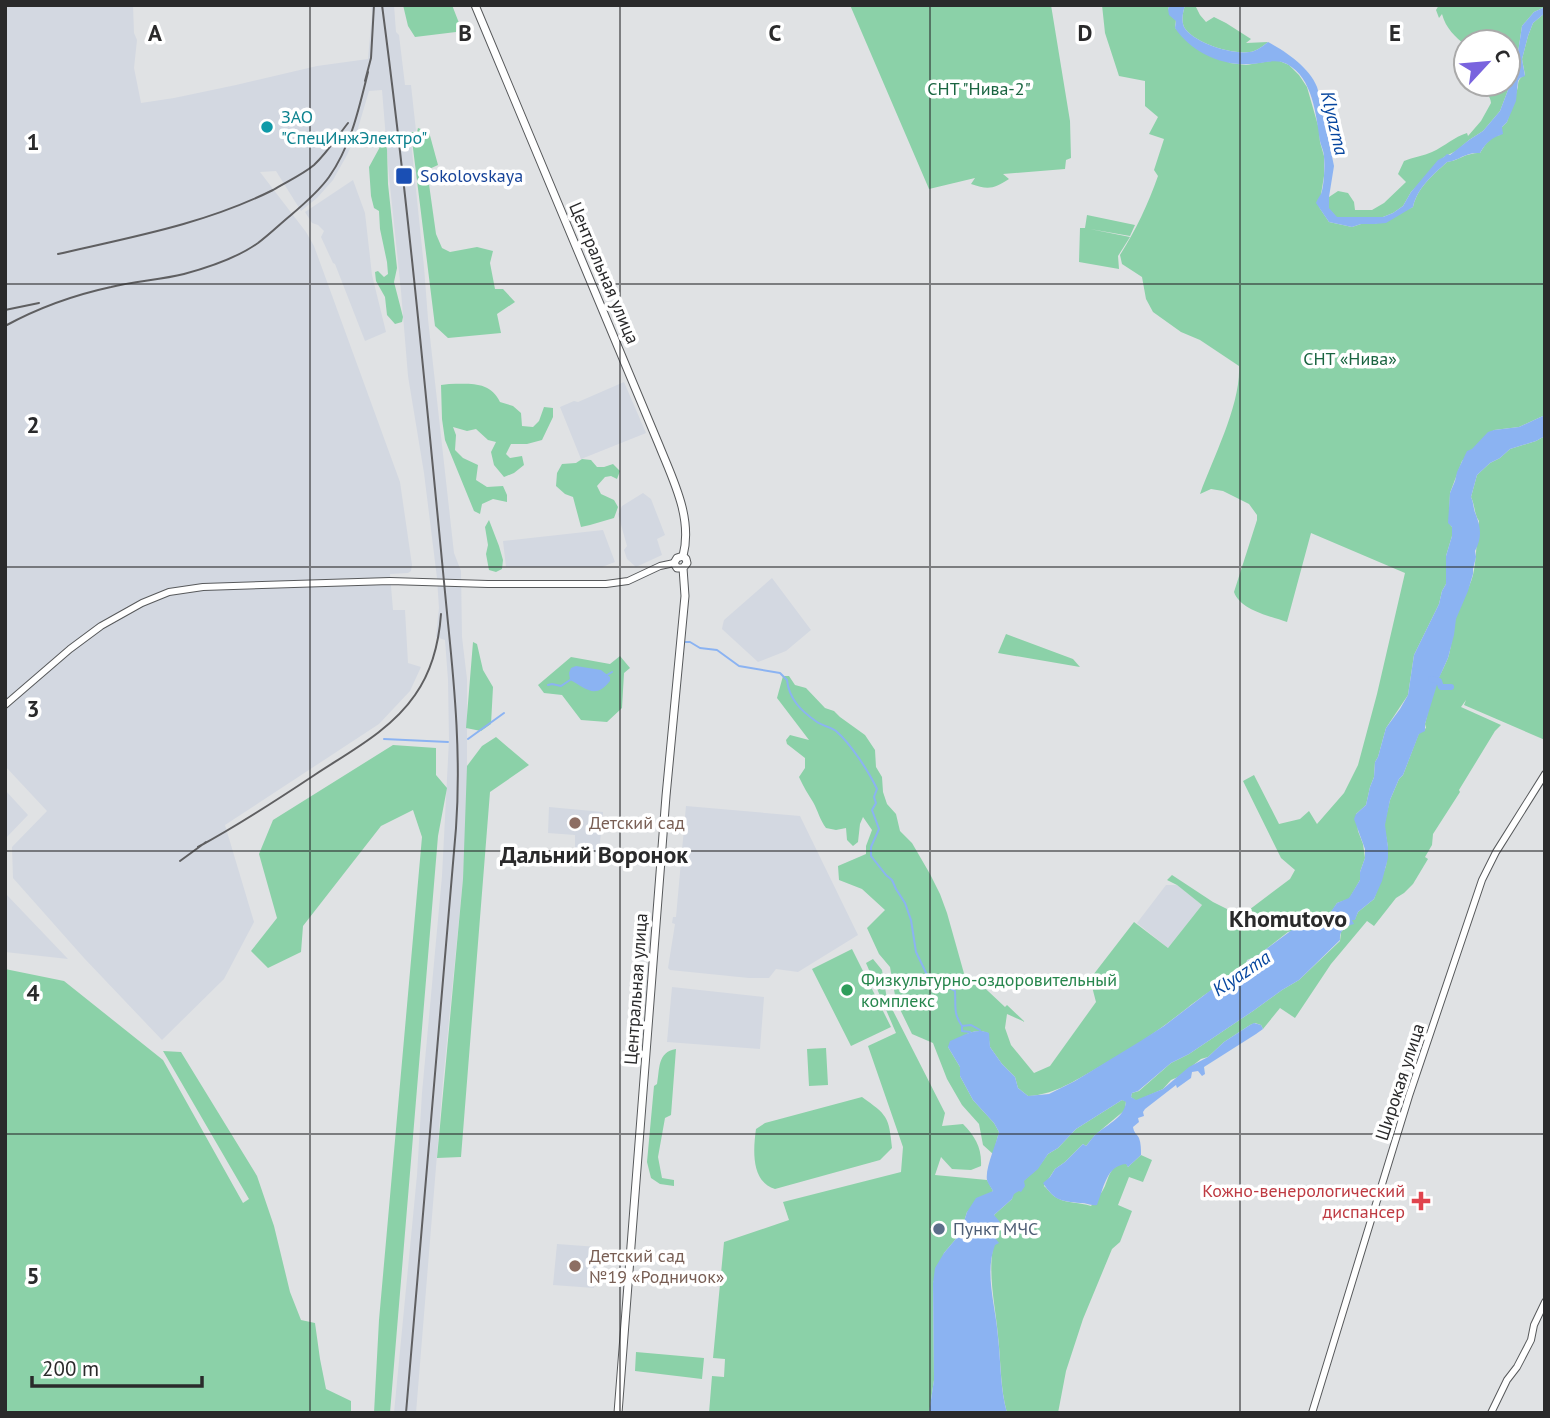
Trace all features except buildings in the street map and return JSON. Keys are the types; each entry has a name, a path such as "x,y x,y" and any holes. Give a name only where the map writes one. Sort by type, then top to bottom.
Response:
{"main road":[{"name":"Центральная улица","path":"475,5 676,488 685,519 685,596 666,796 618,1413"},
{"path":"683,556 677,558 674,563 677,568 683,568"}],"street":[{"path":"5,705 101,626 142,603 169,592 203,587 390,581 606,584 628,581 660,566 674,563"},
{"name":"Широкая улица","path":"1312,1413 1409,1096 1482,880 1496,852 1545,774"},
{"path":"1491,1413 1531,1340 1534,1325 1545,1302"}],"shaded area":[{"path":"5,5 133,5 134,33 137,40 134,68 141,103 317,66 368,59 371,5 394,5 405,85 411,85 416,131 410,132 454,553 461,571 462,637 467,679 467,806 463,879 443,1081 416,1413 394,1413 442,876 449,740 448,680 445,640 436,637 439,608 437,578 408,376 382,90 369,91 356,135 333,180 301,211 276,171 260,172 314,246 400,482 412,565 408,573 390,574 393,610 405,610 408,663 421,667 410,691 379,724 225,825 254,922 224,979 162,1040 13,878 12,847 47,811 5,766"},
{"path":"353,180 365,213 372,275 386,332 365,341 335,264 321,237 324,231 312,223 305,212"},
{"path":"624,382 646,433 581,459 560,407"},
{"path":"643,493 651,499 665,535 657,539 662,555 636,567 627,559 624,550 627,546 618,514 622,506"},
{"path":"603,530 615,562 602,567 506,567 503,541"},
{"path":"772,578 811,630 786,651 758,662 722,629 724,620"},
{"path":"5,790 28,815 5,839"},
{"path":"686,806 800,816 858,935 798,972 776,969 769,978 670,970 668,968 675,924 672,923 673,917 676,917"},
{"name":"Детский сад","path":"549,807 603,812 599,853 575,850 575,835 548,833"},
{"path":"1166,885 1177,885 1202,905 1168,948 1137,923"},
{"path":"5,893 68,959 5,952"},
{"path":"672,987 764,997 760,1049 667,1042"},
{"name":"Детский сад №19 «Родничок»","path":"557,1244 598,1247 594,1288 553,1285"}],"green space":[{"path":"403,5 452,5 459,23 456,32 415,37 408,26"},
{"name":"СНТ \"Нива-2\"","path":"850,5 1051,5 1070,121 1071,158 1066,160 1065,169 1003,174 1009,179 991,188 971,184 975,178 929,189"},
{"name":"СНТ «Нива»","path":"1102,5 1170,5 1168,9 1176,20 1175,28 1230,63 1246,65 1277,60 1289,65 1307,87 1319,129 1324,156 1324,176 1319,207 1329,222 1352,227 1375,224 1413,207 1422,188 1447,162 1480,153 1491,139 1500,135 1515,98 1522,98 1522,76 1525,75 1522,59 1528,36 1533,23 1545,13 1545,415 1519,427 1494,430 1462,461 1450,493 1449,523 1452,536 1446,556 1446,584 1414,655 1408,695 1386,728 1366,805 1356,814 1365,858 1360,880 1349,899 1337,903 1323,925 1288,932 1257,956 1247,960 1245,968 1240,968 1231,985 1222,984 1215,988 1138,1043 1077,1080 1053,1091 1028,1096 1018,1088 1015,1077 990,1047 988,1033 972,1032 957,1040 948,1047 960,1067 960,1076 973,1100 999,1132 993,1154 983,1145 979,1124 962,1105 947,1079 933,1043 912,1034 896,1001 890,967 879,954 867,928 885,910 862,889 839,880 838,866 866,854 872,830 863,817 858,842 853,846 847,840 846,828 836,830 824,825 799,777 805,768 805,758 787,744 786,740 790,735 809,740 777,698 783,676 789,676 795,685 806,688 825,708 834,711 865,735 875,750 876,767 882,777 887,804 896,814 900,831 912,843 940,894 965,977 972,976 1025,1022 1007,1014 1005,1028 1011,1045 1034,1073 1050,1066 1096,1002 1090,979 1134,922 1168,948 1202,905 1167,880 1172,875 1213,902 1241,916 1290,879 1295,870 1281,858 1243,781 1254,775 1279,824 1300,819 1309,811 1317,824 1344,793 1358,765 1405,573 1311,533 1287,622 1256,612 1237,598 1234,592 1257,515 1249,504 1223,491 1211,489 1200,494 1231,414 1236,397 1239,366 1153,312 1146,299 1142,277 1122,264 1120,255 1141,217 1158,176 1154,170 1164,139 1149,134 1158,117 1145,106 1145,81 1119,76 1105,33"},
{"path":"1185,5 1195,5 1206,22 1214,17 1251,39 1246,43 1268,42 1256,50 1246,52 1227,50 1206,43 1184,27 1182,19"},
{"path":"1439,5 1545,5 1534,12 1522,28 1452,28 1452,32 1442,14 1439,18 1436,10"},
{"path":"1490,98 1505,98 1500,111 1483,131 1444,157 1411,192 1403,206 1393,213 1383,217 1336,217 1329,209 1329,197 1338,191 1348,193 1354,202 1355,210 1372,210 1384,203 1406,182 1398,174 1404,161 1432,152 1467,133 1468,136 1491,103"},
{"path":"418,128 429,132 438,165 427,170 436,234 442,248 450,252 477,247 493,251 490,263 495,289 503,289 515,302 497,314 501,333 448,338 435,326 411,132 417,132"},
{"path":"385,143 397,268 394,282 403,317 402,322 395,324 387,315 385,297 376,281 375,272 378,271 384,277 388,274 379,211 374,208 371,196 369,167 381,145"},
{"path":"1087,215 1135,225 1130,236 1090,229 1130,237 1118,256 1119,269 1079,262 1080,228 1085,228"},
{"path":"441,385 479,385 491,390 500,402 513,406 521,413 522,426 533,427 539,421 544,407 553,408 553,417 542,440 511,444 506,454 510,458 522,456 524,465 504,477 494,465 491,452 496,442 488,440 476,429 467,431 453,427 456,435 455,450 463,458 478,465 476,480 487,487 503,486 507,495 507,502 493,499 482,504 480,514 474,511 445,440"},
{"path":"1545,436 1545,740 1464,705 1466,700 1461,707 1501,725 1433,834 1432,845 1425,857 1428,859 1413,884 1396,898 1374,926 1367,921 1331,964 1295,1018 1280,1008 1263,1029 1255,1023 1250,1025 1224,1042 1208,1057 1171,1080 1163,1089 1136,1101 1131,1097 1132,1093 1139,1091 1171,1063 1189,1054 1299,980 1340,941 1341,932 1355,919 1358,912 1374,899 1386,866 1388,847 1384,825 1390,800 1419,733 1426,728 1434,688 1448,658 1455,620 1473,575 1479,521 1471,497 1477,475 1510,449"},
{"path":"582,459 591,460 597,467 613,464 620,471 617,479 605,477 597,486 601,494 614,500 618,507 614,518 581,527 573,497 556,486 557,473 562,464 576,463"},
{"path":"489,520 503,560 502,569 496,572 489,570 486,554 488,545 485,527"},
{"path":"1006,634 1073,659 1080,667 998,653"},
{"path":"473,642 477,644 483,670 493,687 491,724 481,731 466,728"},
{"path":"620,656 630,668 624,673 622,708 607,722 581,720 562,695 544,693 538,685 571,657 610,664"},
{"path":"496,737 529,765 490,792 461,1157 437,1158 463,879 467,766 482,746"},
{"path":"393,745 436,748 436,775 447,788 438,836 390,1413 374,1413 379,1320 422,837 413,810 381,826 303,926 301,952 268,968 251,951 277,918 259,854 273,820"},
{"name":"Физкультурно-оздоровительный комплекс","path":"852,949 891,1027 851,1046 812,969"},
{"path":"873,959 882,970 887,999 945,1113 942,1126 963,1124 979,1148 981,1166 971,1170 952,1169 941,1157 935,1175 987,1180 993,1191 967,1212 960,1234 944,1253 933,1283 934,1380 929,1413 709,1413 712,1376 724,1377 725,1359 713,1358 724,1242 789,1220 783,1202 901,1172 903,1147 868,1046 896,1033 866,963"},
{"path":"5,969 64,981 163,1060 243,1203 249,1199 163,1051 181,1052 257,1176 274,1226 290,1292 301,1320 315,1323 326,1389 351,1401 351,1413 5,1413"},
{"path":"826,1048 828,1085 809,1086 807,1049"},
{"path":"676,1049 671,1115 665,1118 658,1157 662,1178 674,1180 674,1186 660,1184 651,1178 647,1162 654,1086 657,1084 662,1057"},
{"path":"862,1097 882,1113 890,1129 892,1148 880,1160 775,1189 761,1180 754,1155 756,1129 765,1123"},
{"path":"1122,1100 1126,1101 1125,1110 1086,1146 1083,1144 1055,1169 1044,1186 1061,1200 1091,1206 1114,1168 1126,1163 1128,1167 1141,1155 1152,1160 1143,1182 1129,1177 1118,1205 1132,1211 1120,1242 1112,1249 1083,1319 1066,1371 1058,1413 1007,1413 991,1268 999,1228 994,1215 1012,1199 1023,1181 1037,1169 1048,1154 1058,1148 1076,1129"},
{"path":"636,1352 704,1358 702,1379 635,1371"}],"water":[{"path":"1170,5 1185,5 1182,19 1184,27 1206,43 1227,50 1246,52 1256,50 1268,42 1289,55 1308,73 1318,90 1334,166 1329,208 1337,217 1383,217 1393,213 1403,206 1411,192 1438,160 1450,155 1483,131 1500,111 1505,98 1516,98 1516,101 1502,127 1503,134 1490,141 1480,153 1447,162 1422,188 1413,207 1386,223 1352,227 1329,222 1316,203 1323,186 1324,155 1312,98 1303,78 1296,70 1282,62 1238,64 1207,55 1181,36 1168,9"},
{"path":"1545,7 1545,13 1533,23 1522,59 1522,26 1534,12"},
{"name":"Klyazma","path":"1545,415 1545,436 1510,449 1477,475 1471,497 1480,533 1473,574 1456,619 1448,658 1439,678 1425,731 1419,734 1390,800 1385,825 1388,858 1374,899 1358,912 1355,920 1352,920 1354,924 1343,929 1340,940 1299,980 1189,1054 1171,1063 1132,1093 1131,1097 1136,1100 1163,1089 1189,1067 1208,1057 1224,1042 1250,1025 1261,1025 1263,1029 1204,1067 1205,1074 1202,1076 1198,1071 1192,1072 1191,1078 1177,1088 1176,1085 1145,1109 1144,1116 1138,1118 1139,1122 1133,1127 1140,1140 1141,1155 1128,1167 1126,1164 1119,1166 1110,1173 1097,1205 1059,1199 1043,1183 1083,1144 1086,1146 1122,1113 1126,1102 1122,1100 1076,1129 1058,1148 1048,1154 1038,1169 1024,1181 1025,1186 1021,1192 1014,1194 994,1215 1000,1222 995,1238 999,1243 995,1245 992,1256 991,1279 1007,1413 929,1413 934,1380 935,1268 960,1234 967,1212 976,1198 993,1191 987,1181 987,1175 999,1132 973,1100 960,1076 960,1067 948,1047 950,1041 974,1032 989,1033 990,1047 1015,1077 1018,1088 1028,1096 1049,1094 1164,1026 1211,990 1222,984 1231,985 1236,975 1235,970 1245,968 1247,961 1304,921 1312,927 1322,925 1317,917 1327,917 1337,903 1349,898 1360,880 1365,858 1365,849 1354,819 1366,805 1386,728 1408,695 1414,655 1446,584 1446,556 1452,536 1452,527 1448,523 1450,493 1457,472 1467,451 1488,432 1519,427"},
{"path":"576,666 601,670 610,677 610,681 600,690 590,691 570,680 571,668"}],"waterway":[{"path":"683,642 717,650 739,666 780,673 787,680 790,693 801,709 817,722 836,731 853,751 877,789 874,797 876,803 872,810 879,829 871,847 871,856 892,880 905,903 911,920 916,952 931,983 955,991 956,1013 962,1026 971,1025 980,1030"},
{"path":"607,675 612,672"},
{"path":"1431,679 1439,681 1441,687 1451,687"},
{"path":"548,685 561,686 570,680"},
{"path":"468,739 504,713"},
{"path":"384,739 448,742"},
{"path":"962,1027 962,1031 970,1032"}],"railway":[{"path":"365,81 371,58 374,5"},
{"path":"382,5 418,314 458,751 456,828 406,1413"},
{"path":"5,326 43,308 83,294 204,268 232,258 258,243 306,202 337,165 349,140 368,72"},
{"path":"58,254 195,221 247,202 314,165 348,123"},
{"path":"5,310 39,303"},
{"path":"198,847 258,812 356,748 394,719 415,695 426,676 436,646 441,614"},
{"path":"180,861 206,842"}],"place":[{"name":"ЗАО \"СпецИнжЭлектро\"","path":"267,127"},
{"name":"Sokolovskaya","path":"404,176"},
{"name":"Детский сад","path":"575,823"},
{"name":"Физкультурно-оздоровительный комплекс","path":"847,990"},
{"name":"Кожно-венерологический диспансер","path":"1421,1201"},
{"name":"Пункт МЧС","path":"939,1229"},
{"name":"Детский сад №19 «Родничок»","path":"575,1266"}],"district":[{"name":"Дальний Воронок","path":"594,855"},
{"name":"Khomutovo","path":"1288,919"}]}
